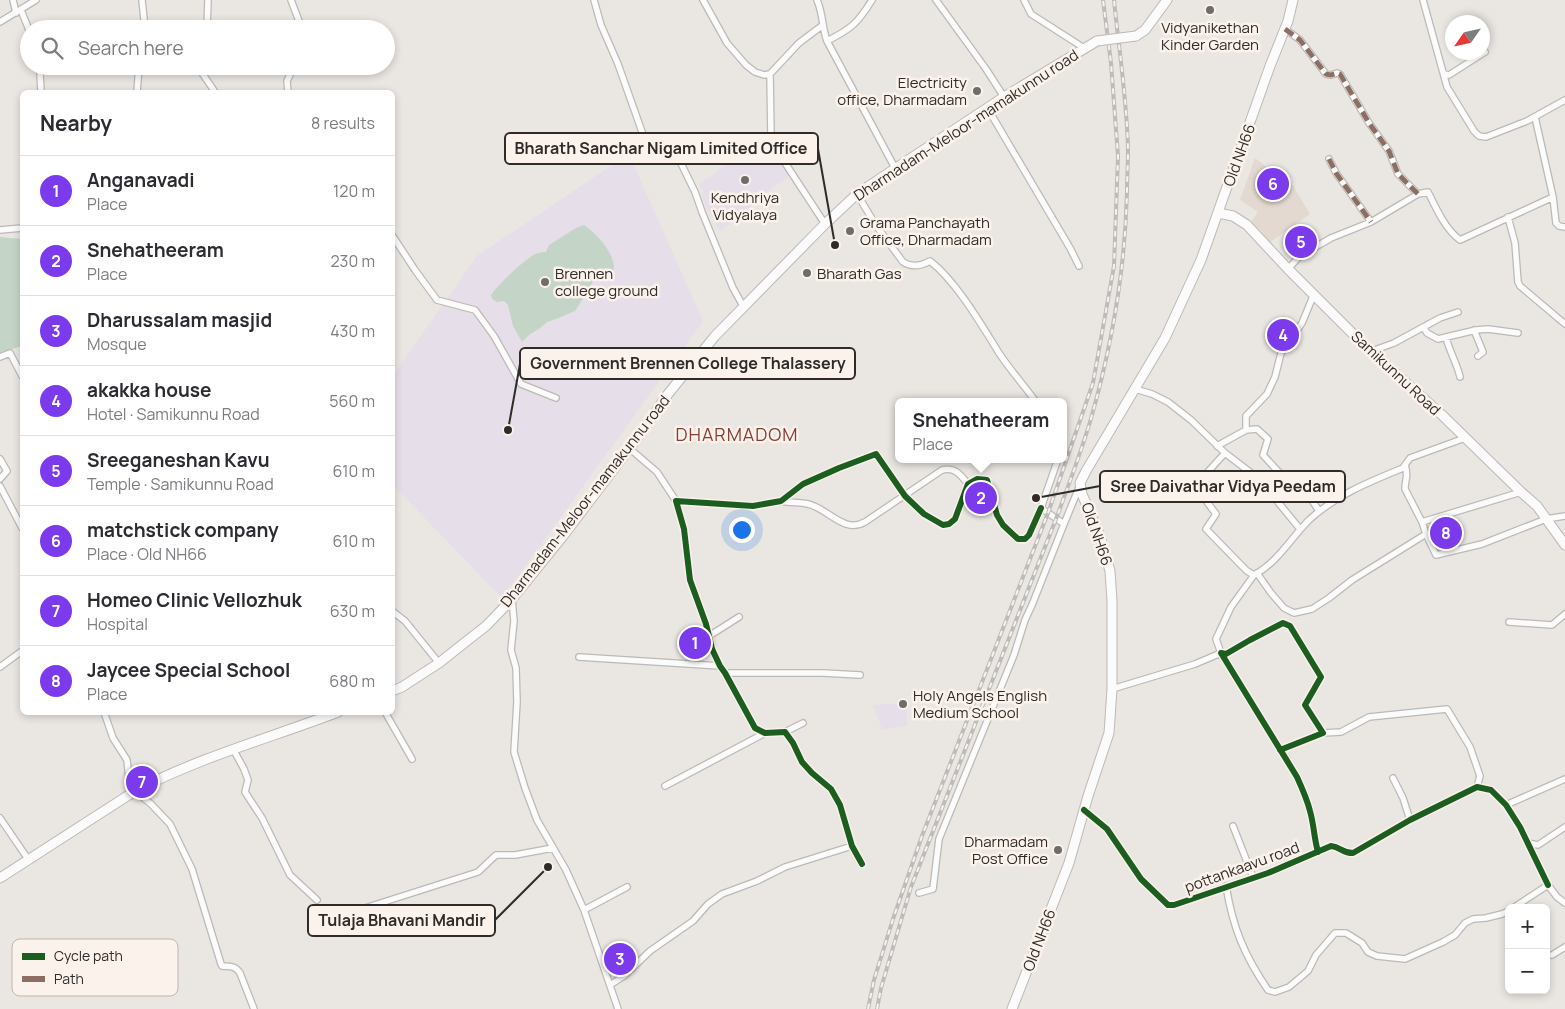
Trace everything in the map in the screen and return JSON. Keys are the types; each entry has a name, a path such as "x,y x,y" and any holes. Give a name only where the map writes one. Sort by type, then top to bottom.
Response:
{"main road":[{"name":"Dharmadam-Meloor-mamakunnu road","path":"395,690 439,663 486,626 512,599 642,433 668,394 703,350 743,306 824,224 857,194 1004,97 1084,48 1097,41 1136,36 1145,30 1167,0"},
{"name":"Old NH66","path":"1012,1009 1069,863 1109,733 1112,689 1110,571 1100,536 1082,494 1080,482 1165,338 1201,260 1285,29 1293,0"},
{"name":"Samikunnu Road","path":"1218,213 1233,216 1247,225 1288,269 1372,351 1537,506 1565,545"},
{"path":"0,878 135,791 169,774 323,715"}],"street":[{"path":"13,0 23,20"},
{"path":"0,22 36,0"},
{"path":"142,0 144,20"},
{"path":"207,20 208,0"},
{"path":"291,0 299,20"},
{"path":"594,0 601,25 618,64 647,146 650,150 668,144 671,144 673,147 695,192 733,288 743,306"},
{"path":"703,0 727,43 746,65 755,72 764,75 770,74 799,43 823,25"},
{"path":"817,0 827,41 895,168"},
{"path":"827,41 859,20 872,0"},
{"path":"936,0 1004,97"},
{"path":"1024,0 1031,14 1084,48"},
{"path":"1423,0 1447,87 1479,136 1486,137 1535,117 1565,100"},
{"path":"1285,29 1300,40 1326,74 1331,76 1337,73 1340,74 1369,123 1390,152 1398,174 1418,194"},
{"path":"1444,74 1449,75 1472,60"},
{"path":"770,74 771,137 774,146 824,224"},
{"path":"40,75 41,90"},
{"path":"137,90 138,75"},
{"path":"203,75 214,90"},
{"path":"288,90 287,81 290,75"},
{"path":"988,109 1070,248 1078,266"},
{"path":"1535,117 1553,196 1556,223 1559,226 1565,227"},
{"path":"1329,159 1336,173 1371,222"},
{"path":"1288,269 1300,256 1330,238 1371,222 1418,194 1428,192 1453,235 1460,240 1553,196"},
{"path":"857,194 875,224 903,262 907,265 922,266 930,261 940,269 1033,398"},
{"path":"1508,217 1515,243 1520,286 1565,324"},
{"path":"0,230 20,228"},
{"path":"395,239 437,300 474,310 494,336 520,384 556,398"},
{"path":"1246,430 1246,416 1266,394 1275,376 1281,353 1302,322 1314,294"},
{"path":"1372,351 1394,343 1440,318 1458,312"},
{"path":"1424,328 1427,333 1438,339 1474,330 1488,329 1518,333"},
{"path":"1474,330 1483,352 1478,356"},
{"path":"1446,337 1460,377"},
{"path":"0,357 10,354 20,372"},
{"path":"1135,389 1152,394 1168,402 1191,420 1225,454 1262,483 1300,529"},
{"path":"1218,446 1246,430 1257,429 1268,439 1263,455 1286,480 1302,485 1320,511"},
{"path":"1318,852 1310,812 1297,777 1221,653 1216,639 1231,607 1256,574 1286,547 1300,529 1320,511 1357,487 1403,468 1410,458 1465,438"},
{"path":"629,448 656,472 676,501 684,529 690,580 706,624 712,649 751,723 760,732 765,733 785,732 803,723"},
{"path":"781,501 803,484 876,454 905,496 924,514 943,524 949,524 955,519 968,484 977,479 987,480 997,515 1003,525 1012,534 1021,540 1025,540 1041,508 1057,463"},
{"path":"1225,454 1195,486 1216,514 1206,529 1247,571 1256,574 1284,608 1294,613 1312,609 1330,598 1352,580 1426,534"},
{"path":"0,459 7,470 0,479"},
{"path":"1405,465 1408,474 1405,489 1436,555 1482,544 1546,519 1565,516"},
{"path":"676,501 754,506 781,501 807,504 852,527 865,522 942,470 956,470 968,484"},
{"path":"1262,483 1279,472"},
{"path":"918,893 933,889 939,839 1014,655 1025,620 1080,482"},
{"path":"0,486 20,524"},
{"path":"1422,522 1521,492"},
{"path":"1041,508 1064,524"},
{"path":"512,599 514,621 511,650 516,668 517,702 514,752 537,820 566,870 584,910 618,1009"},
{"path":"395,613 405,621 439,663"},
{"path":"1509,622 1552,625 1565,614"},
{"path":"709,636 738,617"},
{"path":"1112,689 1195,664 1221,653 1226,654 1283,623 1290,626 1321,677 1305,705 1324,733"},
{"path":"0,666 20,652"},
{"path":"580,658 720,666"},
{"path":"725,673 860,675"},
{"path":"1280,750 1324,733 1341,732 1369,718 1447,709 1470,747 1480,776 1477,787 1491,790 1506,805 1528,843 1548,884 1556,897 1565,903"},
{"path":"105,715 113,738 126,760 129,779 135,791 151,804 170,824 192,869 222,966 232,966 237,969 254,1009"},
{"path":"387,715 412,759"},
{"path":"785,732 793,743 802,762 831,789 840,805 852,846 862,864"},
{"path":"665,786 765,733"},
{"path":"232,749 244,768 248,780 245,792 262,818 290,874 317,900"},
{"path":"1394,778 1410,820"},
{"path":"1506,805 1565,779"},
{"name":"pottankaavu road","path":"1084,810 1107,829 1141,879 1168,905 1174,905 1268,873 1331,846 1338,847 1345,853 1352,854 1410,820 1477,787"},
{"path":"0,818 28,859"},
{"path":"1233,826 1253,877"},
{"path":"1528,843 1538,845 1565,827"},
{"path":"610,984 624,976 650,951 693,921 708,904 722,894 785,867 852,846"},
{"path":"321,922 478,872 496,855 515,855 553,848"},
{"path":"1520,904 1548,884"},
{"path":"1226,886 1231,915 1245,954 1268,990 1275,992 1289,987 1308,971 1316,955 1334,933 1346,934 1362,943 1368,952 1377,956 1405,959 1455,935 1464,923 1473,919 1486,918 1505,912"},
{"path":"584,910 627,887"},
{"path":"1552,956 1565,947"}],"shaded area":[{"name":"Kendhriya Vidyalaya","path":"767,137 774,151 791,175 763,195 751,205 748,211 721,231 706,206 702,195 703,191 699,184"},
{"path":"629,154 703,321 502,598 395,487 395,372 478,255"},
{"path":"1255,158 1269,169 1281,174 1293,186 1310,214 1269,243 1261,231 1251,222 1258,212 1240,200"},
{"path":"907,703 907,726 882,729 873,705"}],"green space":[{"path":"584,225 596,235 611,255 614,270 612,277 602,274 595,277 575,311 547,322 522,342 513,326 508,305 504,301 497,302 492,299 491,295 520,265 538,253 546,252 549,245"},
{"path":"0,237 20,239 20,347 0,353"}],"railway":[{"path":"1067,458 1093,383 1114,266 1118,156 1111,63 1103,0"},
{"path":"877,1009 881,988 911,887 1065,495 1090,422 1105,365 1120,280 1126,222 1128,160 1123,75 1114,0"},
{"path":"868,1009 874,980 893,919 922,836 1048,513 1065,463"}],"marked path":[{"path":"1285,29 1300,40 1326,74 1340,74 1369,123 1389,151 1398,174 1418,194"},
{"path":"1329,159 1336,173 1371,222"}],"cycle path":[{"path":"862,864 852,846 840,805 831,789 802,762 793,743 785,732 765,733 755,728 720,666 712,649 706,624 690,580 684,529 676,501 753,506 781,501 803,484 876,454 905,496 924,514 943,525 949,524 955,519 968,484 977,479 987,480 997,515 1003,525 1018,539 1025,539 1029,535 1041,508"},
{"path":"1280,750 1323,733 1305,705 1321,677 1290,626 1283,623 1226,654 1221,653 1297,777 1309,807 1318,852"},
{"path":"1084,810 1107,829 1141,879 1168,905 1174,905 1268,873 1331,846 1353,853 1410,820 1477,787 1491,790 1506,805 1520,827 1548,885"}],"place":[{"name":"Vidyanikethan Kinder Garden","path":"1210,10"},
{"name":"Electricity office, Dharmadam","path":"977,91"},
{"name":"Kendhriya Vidyalaya","path":"745,180"},
{"name":"matchstick company","path":"1273,184"},
{"name":"Grama Panchayath Office, Dharmadam","path":"850,231"},
{"name":"Sreeganeshan Kavu","path":"1301,242"},
{"name":"Bharath Sanchar Nigam Limited Office","path":"835,245"},
{"name":"Bharath Gas","path":"807,273"},
{"name":"Brennen college ground","path":"545,282"},
{"name":"akakka house","path":"1283,335"},
{"name":"Government Brennen College Thalassery","path":"508,430"},
{"name":"Snehatheeram","path":"981,498"},
{"name":"Sree Daivathar Vidya Peedam","path":"1036,498"},
{"name":"Jaycee Special School","path":"1446,533"},
{"name":"Anganavadi","path":"695,643"},
{"name":"Holy Angels English Medium School","path":"903,704"},
{"name":"Homeo Clinic Vellozhuk","path":"142,782"},
{"name":"Dharmadam Post Office","path":"1058,850"},
{"name":"Tulaja Bhavani Mandir","path":"548,867"},
{"name":"Dharussalam masjid","path":"620,959"}],"district":[{"name":"DHARMADOM","path":"737,434"}]}
